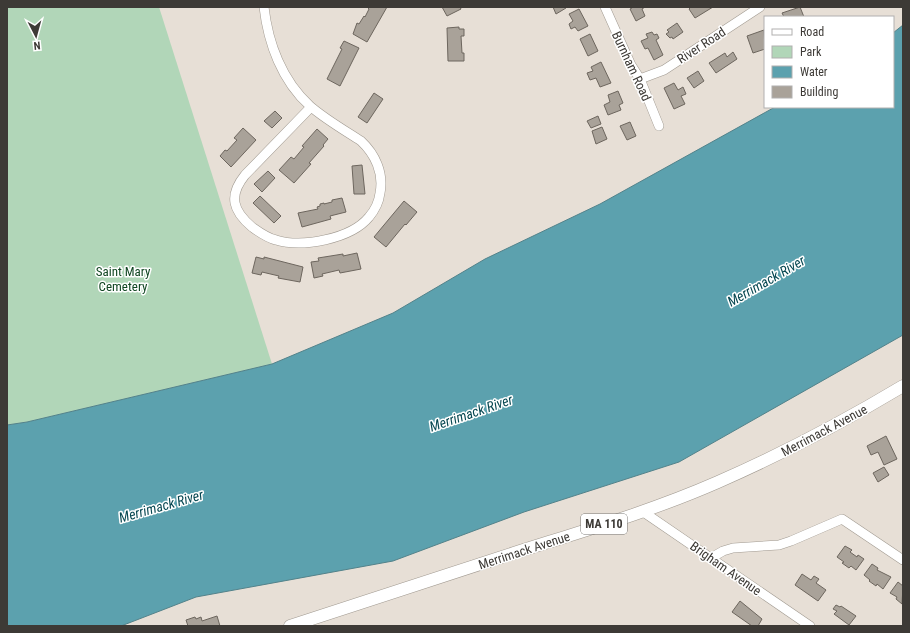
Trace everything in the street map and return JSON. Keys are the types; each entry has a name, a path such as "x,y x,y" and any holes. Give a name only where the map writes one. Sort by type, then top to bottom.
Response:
{"main road":[{"name":"Merrimack Avenue","path":"290,626 413,585 612,522 716,483 836,425 903,386"}],"street":[{"path":"264,7 267,30 276,56 293,87 311,107 368,147 379,169 381,191 379,200 369,218 350,231 308,243 295,244 274,240 256,230 239,214 235,203 235,193 239,183 245,175 311,107"},
{"name":"Burnham Road","path":"604,7 640,79 659,126"},
{"name":"River Road","path":"640,79 664,70 760,7"},
{"name":"Brigham Avenue","path":"642,511 810,626"},
{"path":"711,558 723,551 733,548 779,545 792,541 842,519 903,560"}],"green space":[{"name":"Saint Mary Cemetery","path":"7,7 159,7 272,364 27,422 7,425"}],"water":[{"name":"Merrimack River","path":"903,25 903,335 679,462 524,512 393,561 196,597 121,626 7,626 7,425 27,422 272,364 393,313 485,259 600,204 773,108 894,108 894,32"}],"building":[{"path":"369,7 387,7 367,42 353,34 357,23 359,24 364,16 365,17"},
{"path":"442,7 460,7 461,9 447,16"},
{"path":"553,7 565,7 566,8 556,14"},
{"path":"631,7 645,7 642,9 645,16 636,21 630,9 632,8"},
{"path":"691,7 713,7 695,18 689,9"},
{"path":"800,7 804,16 784,16 782,13"},
{"path":"579,9 588,26 578,31 575,27 571,29 569,24 573,21 569,14"},
{"path":"677,23 683,32 673,39 672,37 670,38 666,34 669,32 667,30"},
{"path":"459,27 459,29 464,29 464,36 461,36 464,61 448,61 447,28"},
{"path":"764,30 764,49 753,53 747,36"},
{"path":"652,32 654,35 657,34 659,38 656,40 663,55 654,60 648,48 645,49 641,41 648,38 646,34"},
{"path":"590,34 598,51 588,56 580,39"},
{"path":"344,41 359,48 340,86 327,79 342,49 340,48"},
{"path":"733,52 737,59 716,73 709,63 725,53 727,57"},
{"path":"601,62 611,83 600,87 596,78 590,80 587,73 593,71 591,67"},
{"path":"698,71 704,81 694,88 687,78"},
{"path":"674,83 678,90 683,87 686,94 681,96 685,104 674,109 664,88"},
{"path":"618,91 623,103 619,105 621,110 608,115 604,105 610,102 608,95"},
{"path":"374,93 383,99 367,123 358,117"},
{"path":"275,111 282,118 272,128 264,121"},
{"path":"598,116 601,124 591,128 587,121"},
{"path":"630,122 636,136 627,140 620,126"},
{"path":"602,127 607,139 596,144 592,131"},
{"path":"243,128 256,140 231,167 220,156 237,140 234,138"},
{"path":"317,129 328,139 323,145 324,146 309,163 311,164 294,183 279,170 291,157 294,159 304,147 302,146"},
{"path":"362,165 365,194 354,194 352,166"},
{"path":"268,171 275,178 262,192 254,184"},
{"path":"260,196 281,216 274,223 253,203"},
{"path":"342,198 346,212 330,216 331,219 302,227 298,213 318,209 317,207 320,206 320,204 332,202 332,200"},
{"path":"404,201 417,212 386,247 374,237"},
{"path":"357,253 361,269 340,273 339,270 322,274 323,276 314,278 311,262 319,261 318,258"},
{"path":"256,257 264,259 264,257 303,267 300,282 278,278 279,276 262,272 261,275 252,273"},
{"path":"886,436 897,459 884,465 878,452 871,455 867,446"},
{"path":"884,467 889,475 878,482 873,473"},
{"path":"845,546 852,550 850,552 857,557 858,555 864,559 856,570 851,566 849,568 837,557"},
{"path":"872,564 878,568 877,570 891,577 883,589 877,584 876,586 869,581 870,580 864,575"},
{"path":"802,574 811,580 814,576 819,579 816,583 826,590 818,601 795,585"},
{"path":"898,582 903,586 902,604 896,599 897,597 890,593"},
{"path":"740,601 762,619 758,626 752,626 732,612"},
{"path":"836,605 841,606 856,616 849,625 834,614 837,611 833,609"},
{"path":"217,616 220,626 188,626 186,620 201,617 202,621"}]}
